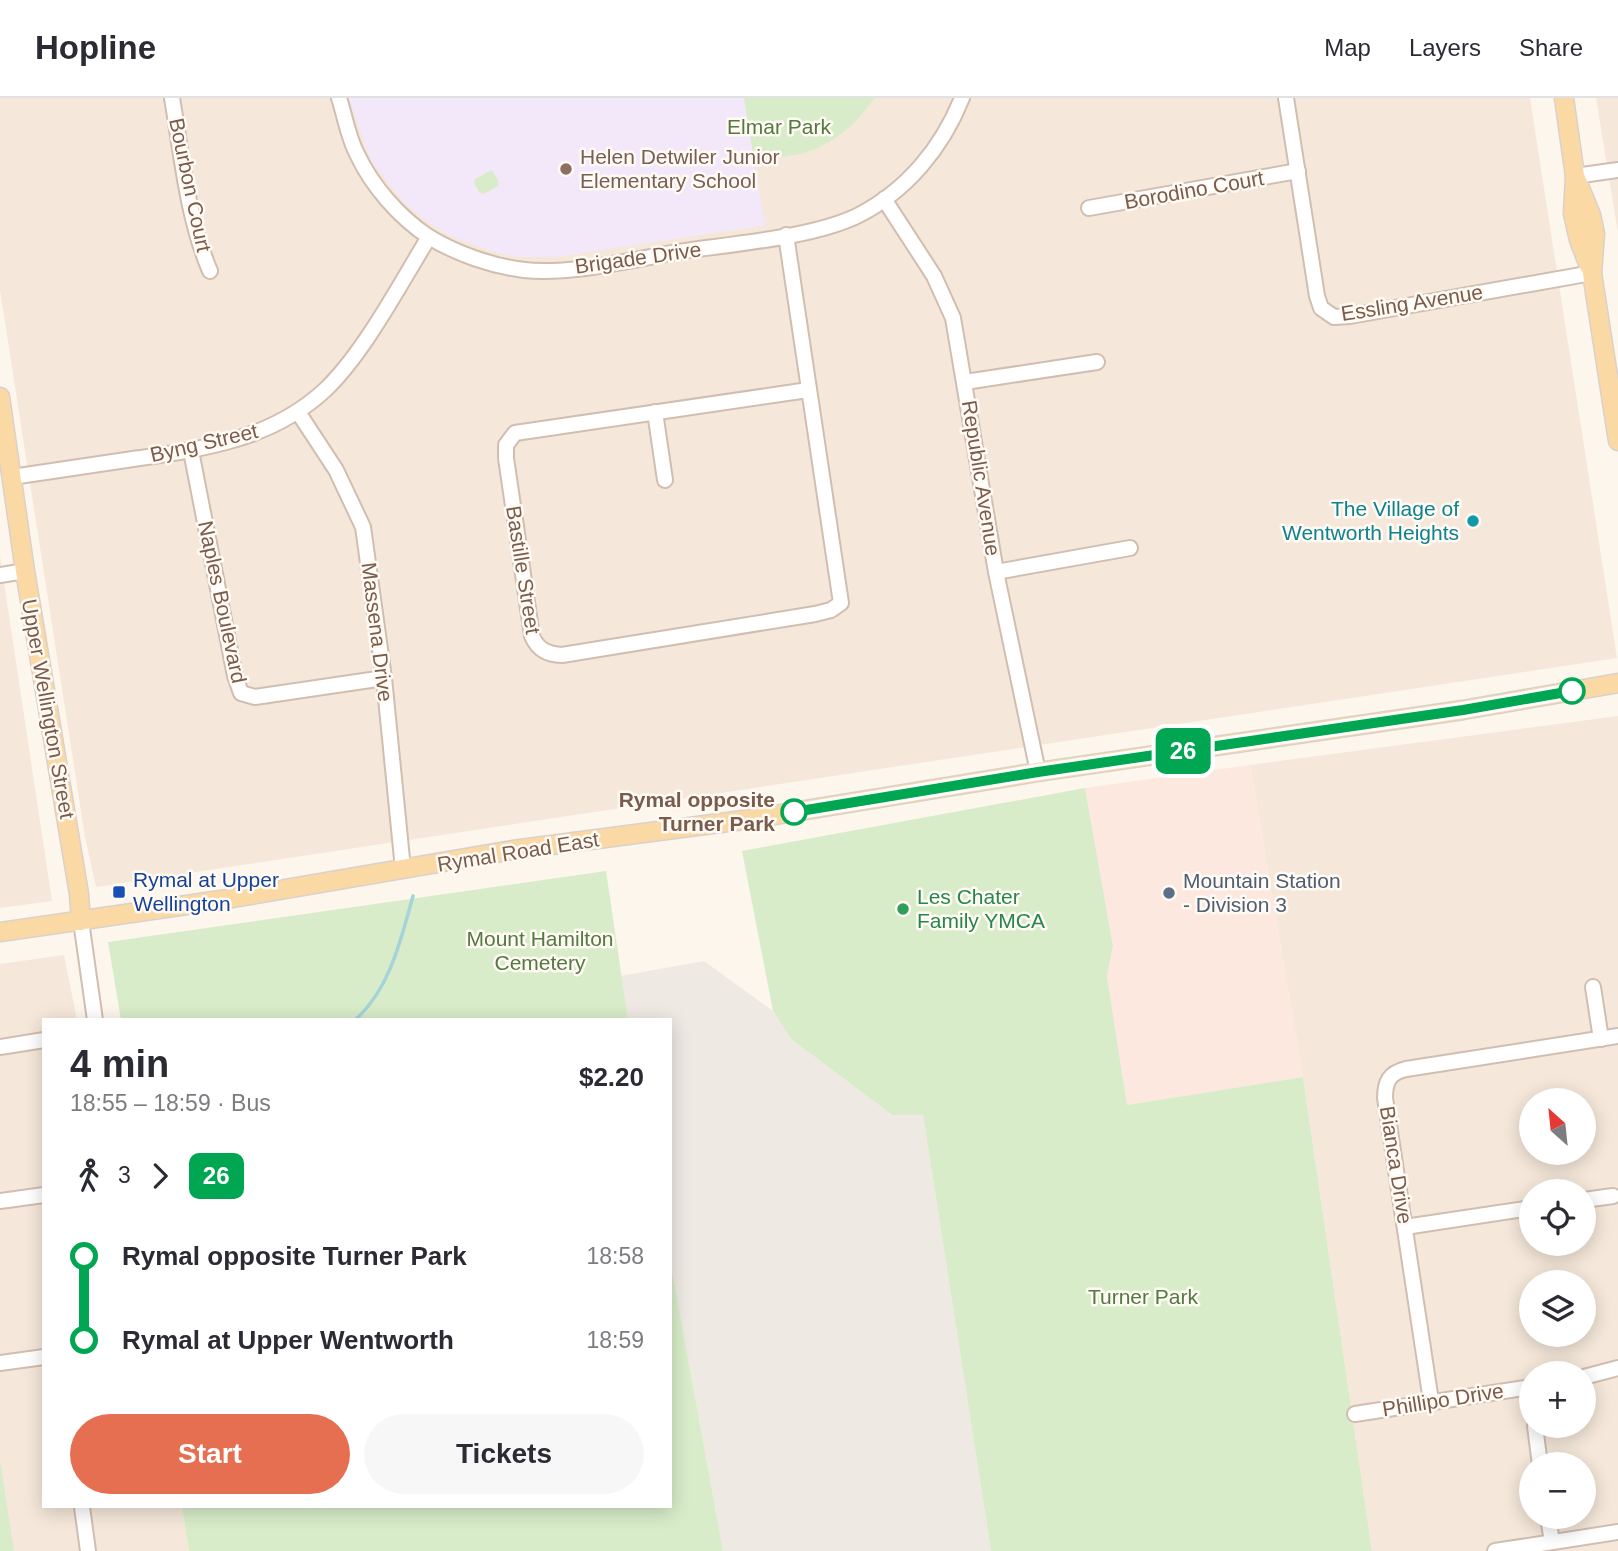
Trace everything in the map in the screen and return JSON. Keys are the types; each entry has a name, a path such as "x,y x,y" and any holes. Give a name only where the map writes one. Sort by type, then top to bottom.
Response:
{"main road":[{"path":"1564,98 1575,176 1591,215 1595,234 1592,273 1618,441"},
{"name":"Upper Wellington Street","path":"0,397 81,920"},
{"name":"Rymal Road East","path":"0,932 513,850 751,819 1038,772 1463,710 1618,683"}],"street":[{"name":"Bourbon Court","path":"172,98 191,208 202,252 210,271"},
{"name":"Brigade Drive","path":"339,98 355,152 372,181 395,209 429,237 472,258 497,265 547,271 786,235 832,225 857,216 904,184 940,143 962,98"},
{"name":"Essling Avenue","path":"1286,98 1317,296 1321,309 1334,317 1592,273"},
{"path":"1575,176 1618,170"},
{"name":"Borodino Court","path":"1089,208 1298,171"},
{"name":"Republic Avenue","path":"884,199 944,296 958,339 996,572 1038,772"},
{"name":"Bastille Street","path":"786,235 841,603 831,610 815,614 562,654 549,654 535,645 506,458 506,444 515,433 808,390"},
{"name":"Byng Street","path":"12,477 191,451 252,435 298,412 326,389 348,364 429,237"},
{"path":"965,382 1097,362"},
{"name":"Massena Drive","path":"298,412 336,470 363,527 384,678 403,869"},
{"path":"655,412 665,480"},
{"name":"Naples Boulevard","path":"191,451 235,676 241,693 255,697 384,678"},
{"path":"996,572 1130,548"},
{"path":"0,575 25,571"},
{"name":"Upper Wellington Street","path":"81,920 95,1018"},
{"path":"1593,987 1601,1039"},
{"name":"Bianca Drive","path":"1432,1401 1385,1098 1385,1083 1392,1074 1406,1069 1618,1036"},
{"path":"0,1047 42,1040"},
{"path":"0,1201 42,1195"},
{"path":"1596,1198 1614,1196"},
{"path":"1405,1227 1519,1210"},
{"path":"0,1363 42,1357"},
{"path":"1596,1374 1618,1368"},
{"name":"Phillipo Drive","path":"1355,1414 1519,1389"},
{"path":"82,1508 88,1551"},
{"path":"1550,1529 1552,1542"},
{"path":"1496,1551 1618,1532"}],"shaded area":[{"path":"0,98 1530,98 1617,658 96,887 85,837 0,290"},
{"name":"Helen Detwiler Junior Elementary School","path":"349,98 744,98 765,225 555,257 516,257 488,250 448,235 403,202 370,159"},
{"path":"1596,98 1618,98 1618,233"},
{"path":"0,556 52,901 0,908"},
{"path":"1618,716 1618,1551 1372,1551 1303,1077 1250,765"},
{"path":"1250,765 1303,1077 1127,1105 1107,976 1113,946 1085,788"},
{"path":"64,955 77,1018 42,1018 42,1508 182,1508 189,1551 0,1551 0,964"},
{"path":"704,961 773,1011 791,1039 892,1115 923,1115 991,1551 723,1551 672,1270 672,1018 628,1018 620,976"}],"green space":[{"name":"Elmar Park","path":"744,98 874,98 849,128 824,145 801,154 754,160"},
{"path":"492,170 499,182 498,186 483,194 474,183 475,179"},
{"name":"Turner Park","path":"1085,788 1113,946 1107,976 1127,1105 1303,1077 1372,1551 991,1551 923,1115 892,1115 791,1039 773,1011 742,851"},
{"name":"Mount Hamilton Cemetery","path":"606,871 628,1018 121,1018 108,942"},
{"path":"672,1270 723,1551 189,1551 182,1508 672,1508"},
{"path":"0,1460 14,1551 0,1551"}],"waterway":[{"path":"357,1018 377,994 393,963 413,896"}],"bus line":[{"name":"26","path":"794,812 1572,691"}],"place":[{"name":"Helen Detwiler Junior Elementary School","path":"566,169"},
{"name":"The Village of Wentworth Heights","path":"1473,521"},
{"name":"Rymal opposite Turner Park","path":"794,812"},
{"name":"Rymal at Upper Wellington","path":"119,892"},
{"name":"Mountain Station - Division 3","path":"1169,893"},
{"name":"Les Chater Family YMCA","path":"903,909"}]}
